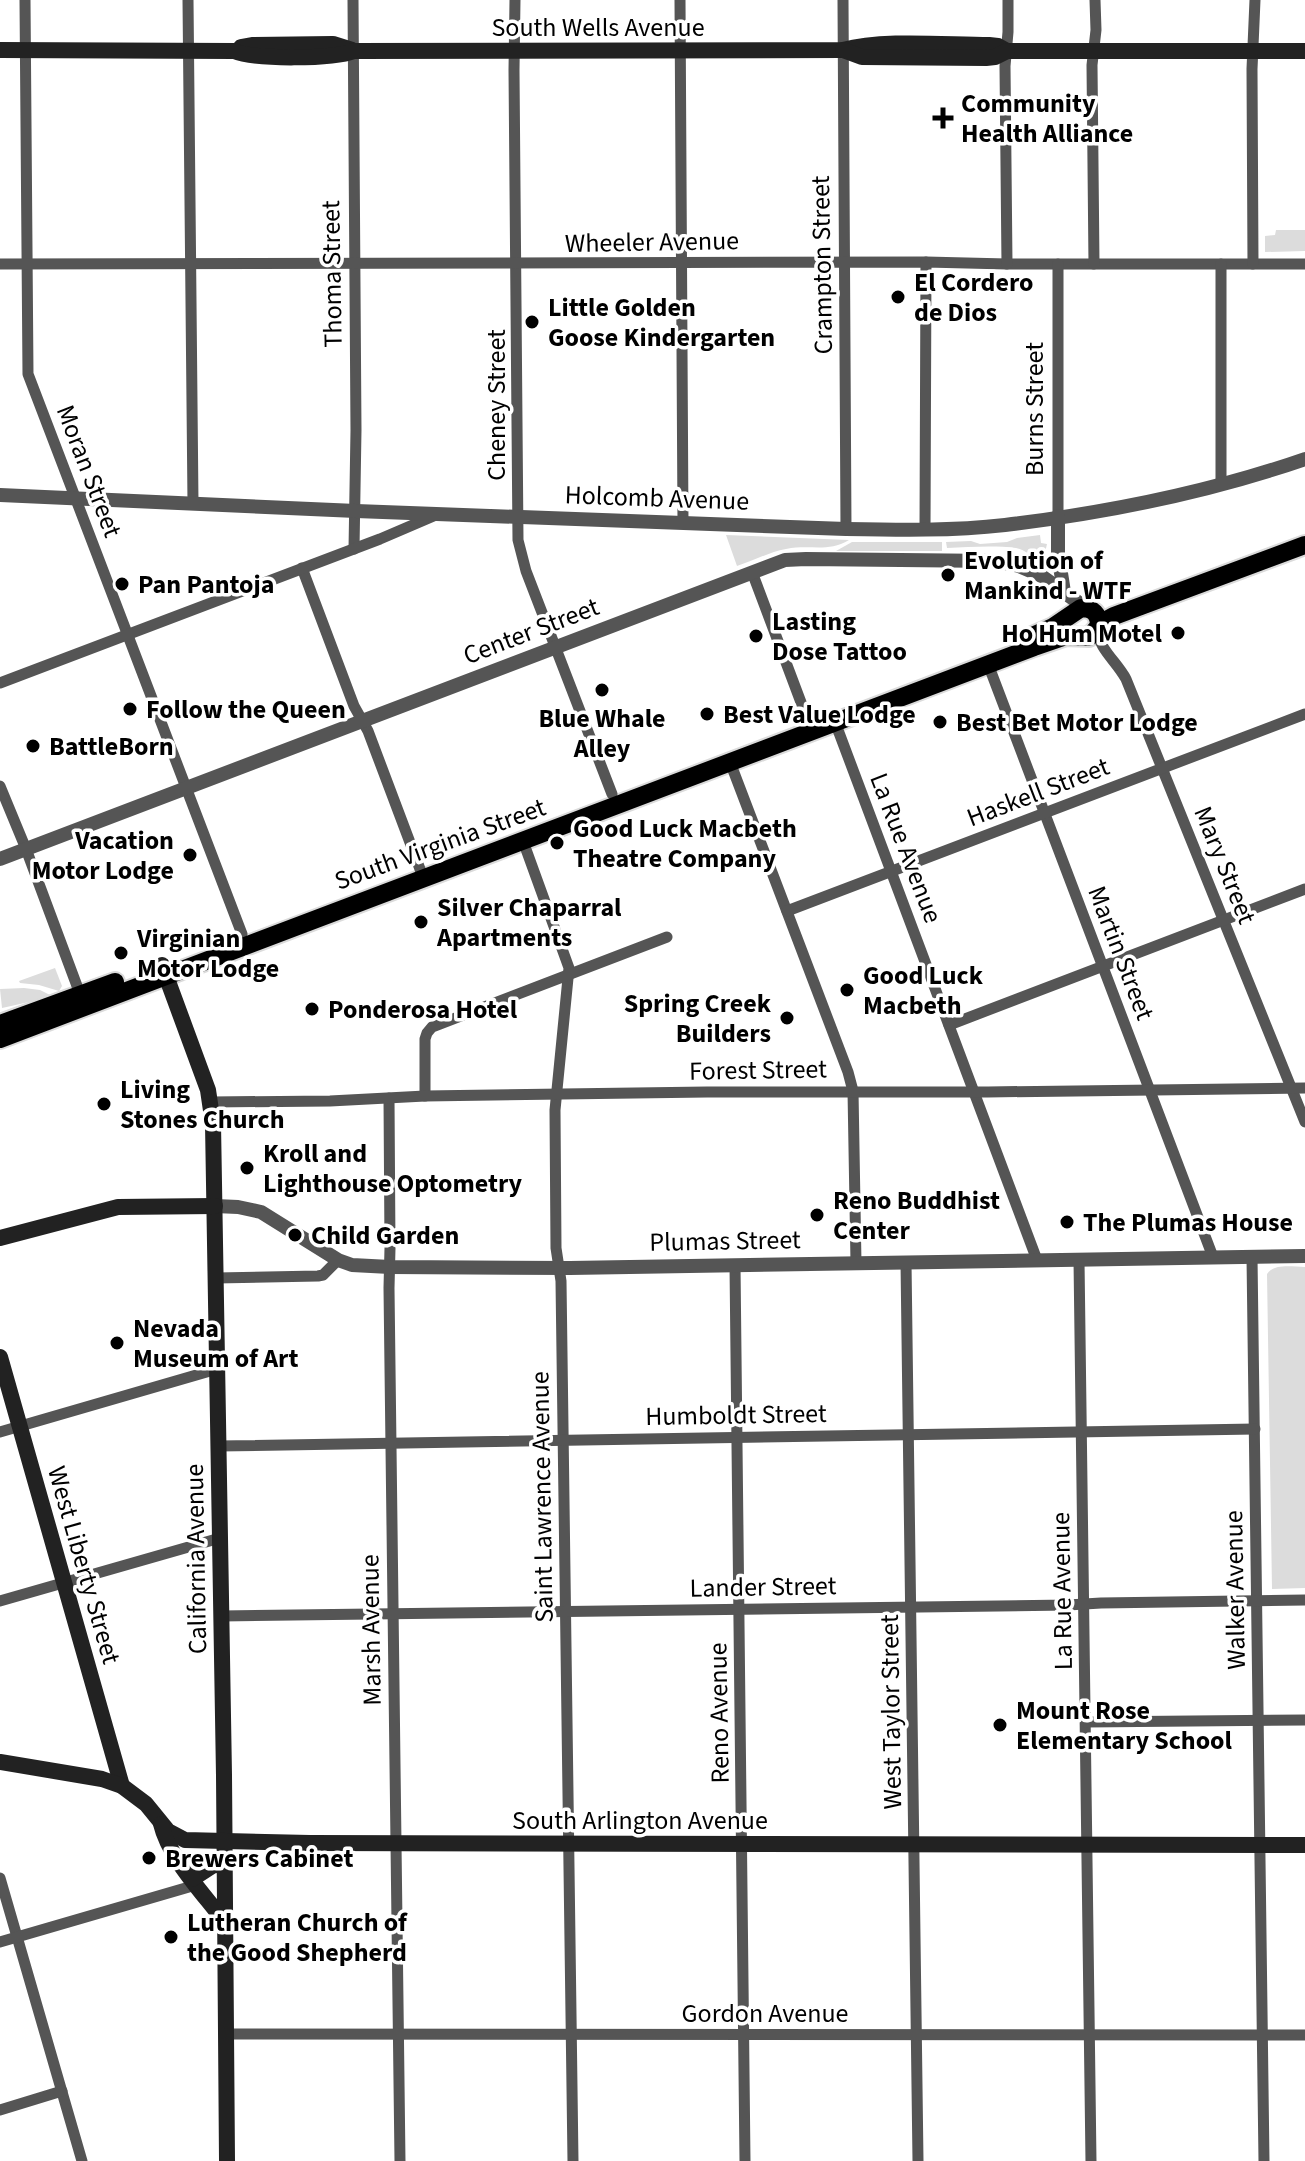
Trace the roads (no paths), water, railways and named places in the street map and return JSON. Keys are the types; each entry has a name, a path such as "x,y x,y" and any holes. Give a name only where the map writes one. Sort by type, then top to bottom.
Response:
{"main road":[{"name":"South Wells Avenue","path":"0,50 234,51 252,45 333,44 354,51 843,50 862,45 989,45 1007,51 1305,51"},
{"name":"South Virginia Street","path":"0,1039 242,934 523,841 581,812 609,802 612,794 835,722 1066,636 1078,636 1070,626 1100,610 1305,532"},
{"name":"South Virginia Street","path":"0,1024 80,994 164,970 568,818 734,755 808,721 1060,623 1089,617 1107,619 1305,545"},
{"name":"California Avenue","path":"164,970 211,1102 213,1124 227,2161"},
{"path":"30,1028 43,1015 76,1003 80,994"},
{"path":"0,1238 118,1207 215,1206"},
{"name":"West Liberty Street","path":"0,1357 122,1786"},
{"name":"South Arlington Avenue","path":"0,1762 102,1779 122,1786 146,1804 175,1837 185,1840 1305,1845"},
{"path":"161,1823 168,1846 224,1921"},
{"path":"192,1879 212,1866 224,1863"}],"street":[{"name":"Moran Street","path":"25,0 28,374 242,934"},
{"path":"188,0 193,503"},
{"name":"Thoma Street","path":"353,0 354,549"},
{"name":"Cheney Street","path":"515,0 518,517 521,555 612,794"},
{"path":"680,0 683,523"},
{"name":"Crampton Street","path":"843,0 846,529"},
{"path":"1007,264 1005,66 1008,0"},
{"path":"1094,264 1095,0"},
{"path":"1253,264 1252,69 1255,0"},
{"path":"925,530 926,262"},
{"name":"Wheeler Avenue","path":"0,264 1305,264"},
{"name":"Burns Street","path":"1058,264 1058,554 1064,592"},
{"path":"1221,264 1221,484"},
{"name":"Holcomb Avenue","path":"0,495 356,511 925,530 1005,525 1140,503 1221,484 1305,459"},
{"path":"0,683 439,514"},
{"path":"1029,570 1049,564 1058,554"},
{"name":"Center Street","path":"0,859 785,560 986,560 1007,563 1046,578 1089,617"},
{"path":"302,568 422,873"},
{"path":"752,572 808,721"},
{"name":"Mary Street","path":"1089,617 1099,641 1126,679 1305,1122"},
{"name":"Martin Street","path":"988,664 1213,1257"},
{"name":"Haskell Street","path":"787,911 1305,714"},
{"name":"La Rue Avenue","path":"835,722 1037,1260"},
{"path":"734,755 853,1091 856,1263"},
{"path":"0,786 80,994"},
{"name":"Saint Lawrence Avenue","path":"523,841 569,975 555,1110 556,1248 564,1440 573,2161"},
{"path":"949,1025 1305,889"},
{"path":"425,1096 425,1039 430,1029 667,937"},
{"name":"Forest Street","path":"211,1102 425,1096 1305,1088"},
{"name":"Marsh Avenue","path":"389,1098 400,2161"},
{"name":"Plumas Street","path":"215,1206 244,1207 261,1212 338,1260 352,1265 390,1267 1305,1256"},
{"name":"Walker Avenue","path":"1252,1257 1264,2161"},
{"path":"216,1278 319,1276 338,1260"},
{"name":"La Rue Avenue","path":"1079,1260 1091,2161"},
{"name":"West Taylor Street","path":"906,1262 918,2161"},
{"name":"Reno Avenue","path":"735,1265 745,2161"},
{"path":"0,1432 217,1369"},
{"name":"Humboldt Street","path":"218,1446 1255,1429"},
{"path":"0,1601 220,1538"},
{"name":"Lander Street","path":"221,1616 1305,1600"},
{"path":"1086,1722 1305,1720"},
{"path":"0,1878 82,2161"},
{"path":"0,1942 189,1887 192,1879"},
{"name":"Gordon Avenue","path":"225,2034 1305,2035"},
{"path":"0,2110 62,2091"}],"place":[{"name":"Community Health Alliance","path":"943,118"},
{"name":"El Cordero de Dios","path":"898,297"},
{"name":"Little Golden Goose Kindergarten","path":"532,322"},
{"name":"Evolution of Mankind - WTF","path":"948,575"},
{"name":"Pan Pantoja","path":"122,584"},
{"name":"Ho Hum Motel","path":"1178,633"},
{"name":"Lasting Dose Tattoo","path":"756,636"},
{"name":"Blue Whale Alley","path":"602,690"},
{"name":"Follow the Queen","path":"130,709"},
{"name":"Best Value Lodge","path":"707,714"},
{"name":"Best Bet Motor Lodge","path":"940,722"},
{"name":"BattleBorn","path":"33,746"},
{"name":"Good Luck Macbeth Theatre Company","path":"557,843"},
{"name":"Vacation Motor Lodge","path":"190,855"},
{"name":"Silver Chaparral Apartments","path":"421,922"},
{"name":"Virginian Motor Lodge","path":"121,953"},
{"name":"Good Luck Macbeth","path":"847,990"},
{"name":"Ponderosa Hotel","path":"312,1009"},
{"name":"Spring Creek Builders","path":"787,1018"},
{"name":"Living Stones Church","path":"104,1104"},
{"name":"Kroll and Lighthouse Optometry","path":"247,1168"},
{"name":"Reno Buddhist Center","path":"817,1215"},
{"name":"The Plumas House","path":"1067,1222"},
{"name":"Child Garden","path":"295,1235"},
{"name":"Nevada Museum of Art","path":"117,1343"},
{"name":"Mount Rose Elementary School","path":"1000,1725"},
{"name":"Brewers Cabinet","path":"149,1858"},
{"name":"Lutheran Church of the Good Shepherd","path":"171,1937"}]}
